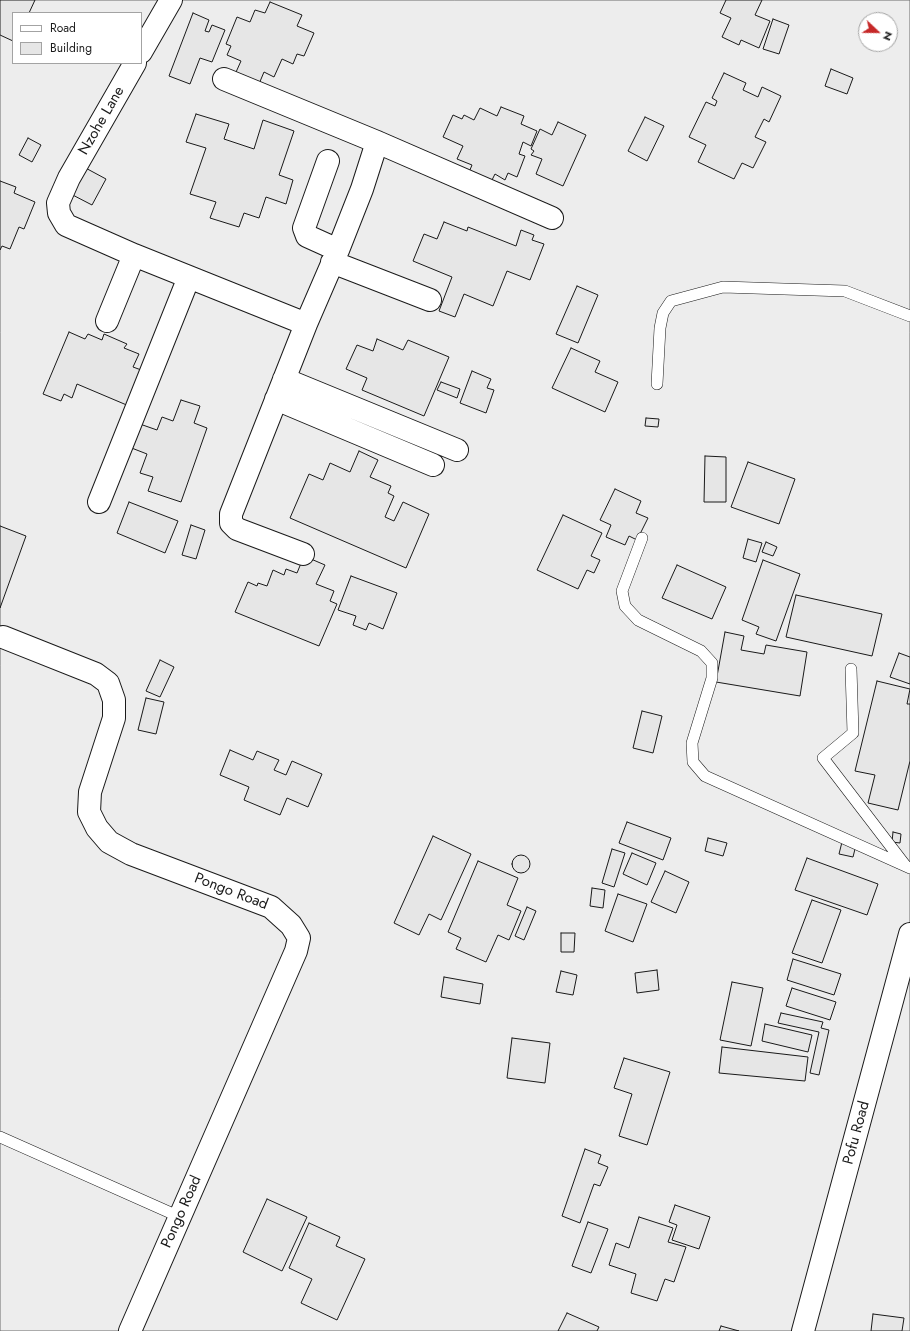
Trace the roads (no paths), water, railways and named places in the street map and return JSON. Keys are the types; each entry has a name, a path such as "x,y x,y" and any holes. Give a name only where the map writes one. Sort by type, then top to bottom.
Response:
{"street":[{"path":"142,50 171,0"},
{"name":"Nzohe Lane","path":"134,64 69,178 58,203 59,213 66,225 134,255 306,324"},
{"path":"224,79 378,142 552,218"},
{"path":"303,554 237,529 231,523 231,514 306,324 362,189 378,142"},
{"path":"328,161 304,228 307,236 335,256 430,300"},
{"path":"106,321 134,255"},
{"path":"99,502 190,277"},
{"path":"284,379 457,450"},
{"path":"276,399 433,465"},
{"name":"Pongo Road","path":"2,637 96,674 108,683 114,700 114,718 90,792 89,812 97,828 109,842 131,854 271,907 291,925 299,938 296,951 180,1217 135,1329"},
{"name":"Pofu Road","path":"804,1331 910,934"}],"lane":[{"path":"657,384 660,328 663,313 671,301 723,287 845,291 910,316"},
{"path":"642,538 622,591 625,606 638,620 701,651 712,663 712,678 692,743 693,762 705,776 908,867"},
{"path":"852,669 853,733 823,758 908,867"},
{"path":"0,1137 180,1217"}]}
